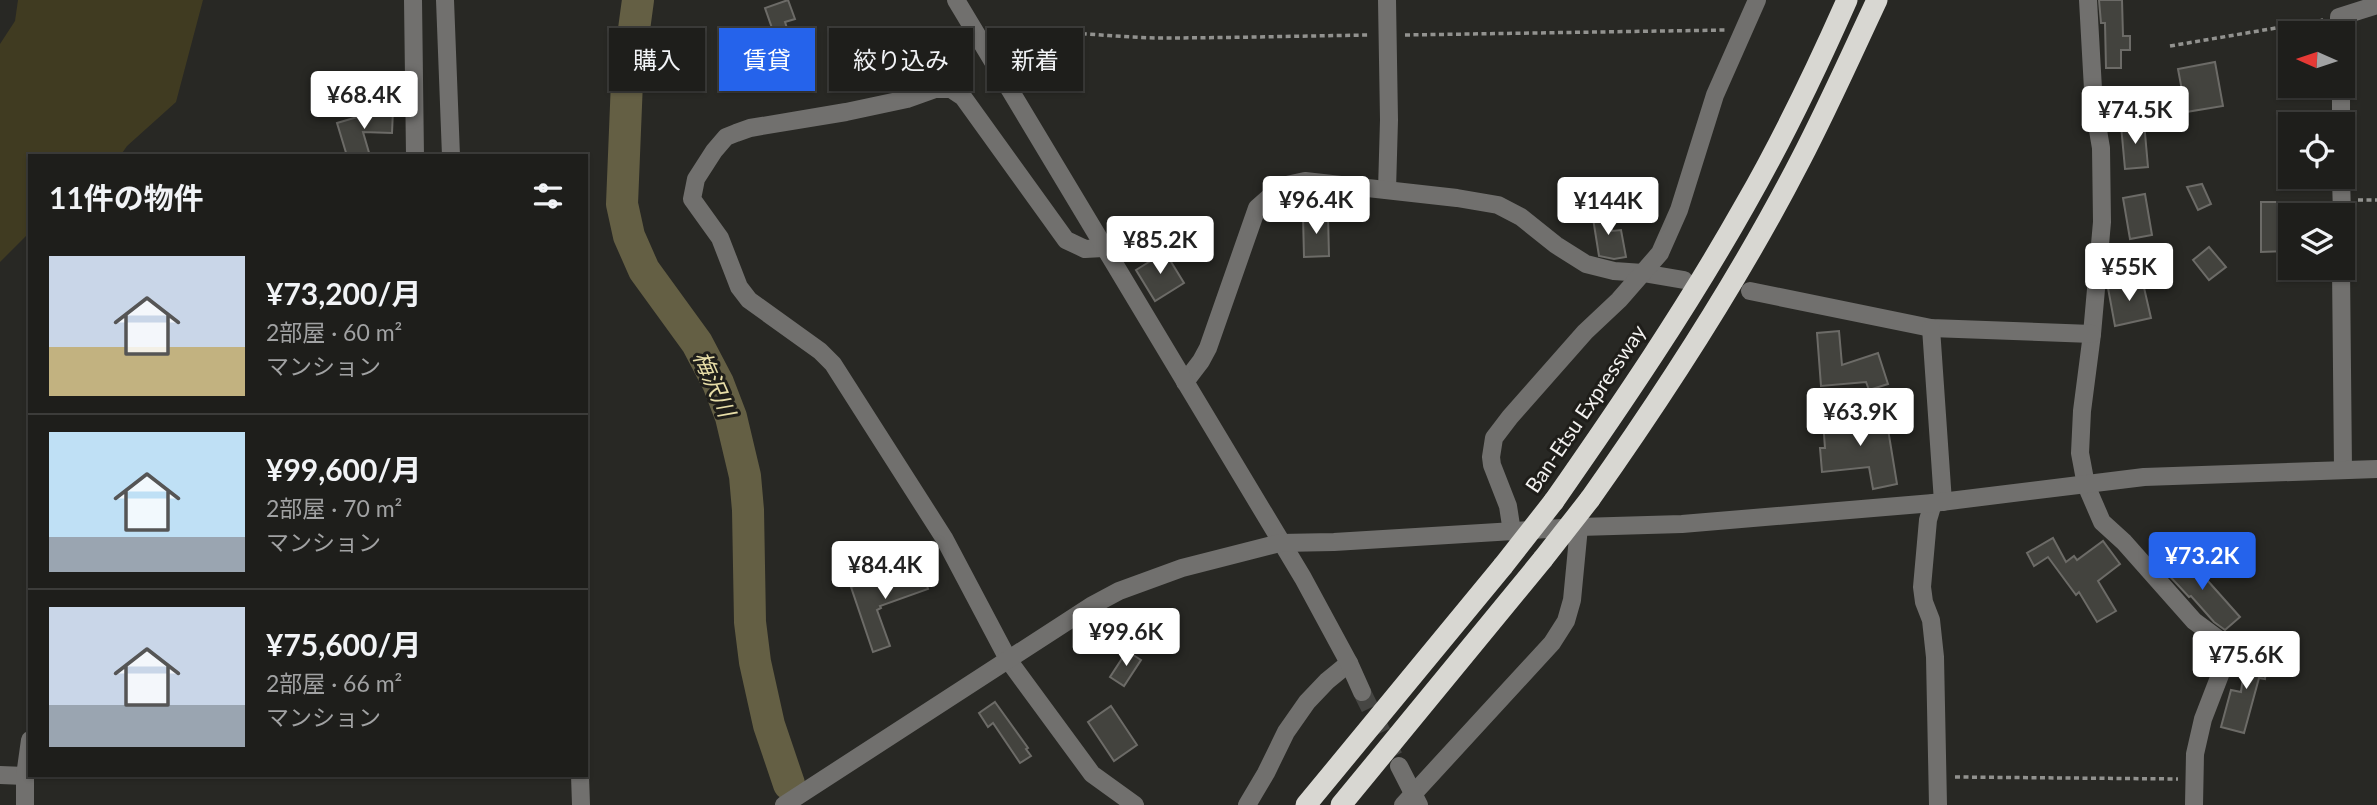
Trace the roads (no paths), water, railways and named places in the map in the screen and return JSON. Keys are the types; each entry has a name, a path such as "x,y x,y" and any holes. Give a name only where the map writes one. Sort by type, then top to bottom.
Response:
{"highway":[{"name":"Ban-Etsu Expressway","path":"1306,805 1554,501 1661,345 1745,206 1811,81 1847,0"},
{"path":"1340,805 1590,499 1686,359 1801,158 1877,0"}],"street":[{"path":"413,0 415,154"},
{"path":"445,0 451,154"},
{"path":"956,0 1303,578 1362,692"},
{"path":"1387,0 1387,190"},
{"path":"1512,532 1508,506 1492,465 1494,439 1585,332 1619,300 1660,253 1688,184 1715,96 1757,0"},
{"path":"2088,0 2094,107 2101,148 2102,222 2080,453 2086,485 2102,522 2124,542 2194,621 2217,638 2222,646 2220,675 2203,719 2197,744 2194,805"},
{"path":"2347,21 2377,5"},
{"path":"1103,248 1084,249 1066,240 963,97 946,88 907,99 743,131 726,137 696,178 692,199 720,239 739,288 757,307 793,331 833,364 944,538 1009,661 1092,774 1135,805"},
{"path":"1185,382 1202,361 1257,208 1282,186 1305,181 1498,205 1521,217 1556,245 1586,264 1614,271 1684,280"},
{"path":"2342,280 2343,470"},
{"path":"1750,290 1931,328 2092,334"},
{"path":"1931,328 1938,503 1928,520 1922,587 1924,603 1931,620 1936,657 1938,805"},
{"path":"783,805 1091,606 1119,591 1182,568 1280,543 1682,524 1938,503 2144,477 2377,469"},
{"path":"1399,766 1412,802 1552,643 1566,621 1572,600 1579,527"},
{"path":"1247,805 1286,732 1307,702 1349,663"},
{"path":"25,805 28,754"},
{"path":"0,775 25,776"},
{"path":"580,777 581,805"}],"waterway":[{"name":"梅沢川","path":"638,0 627,81 622,204 629,236 644,270 697,343 718,383 731,417 745,476 750,622 755,662 769,725 789,784"}],"tunnel":[{"path":"1362,692 1394,757"}]}
